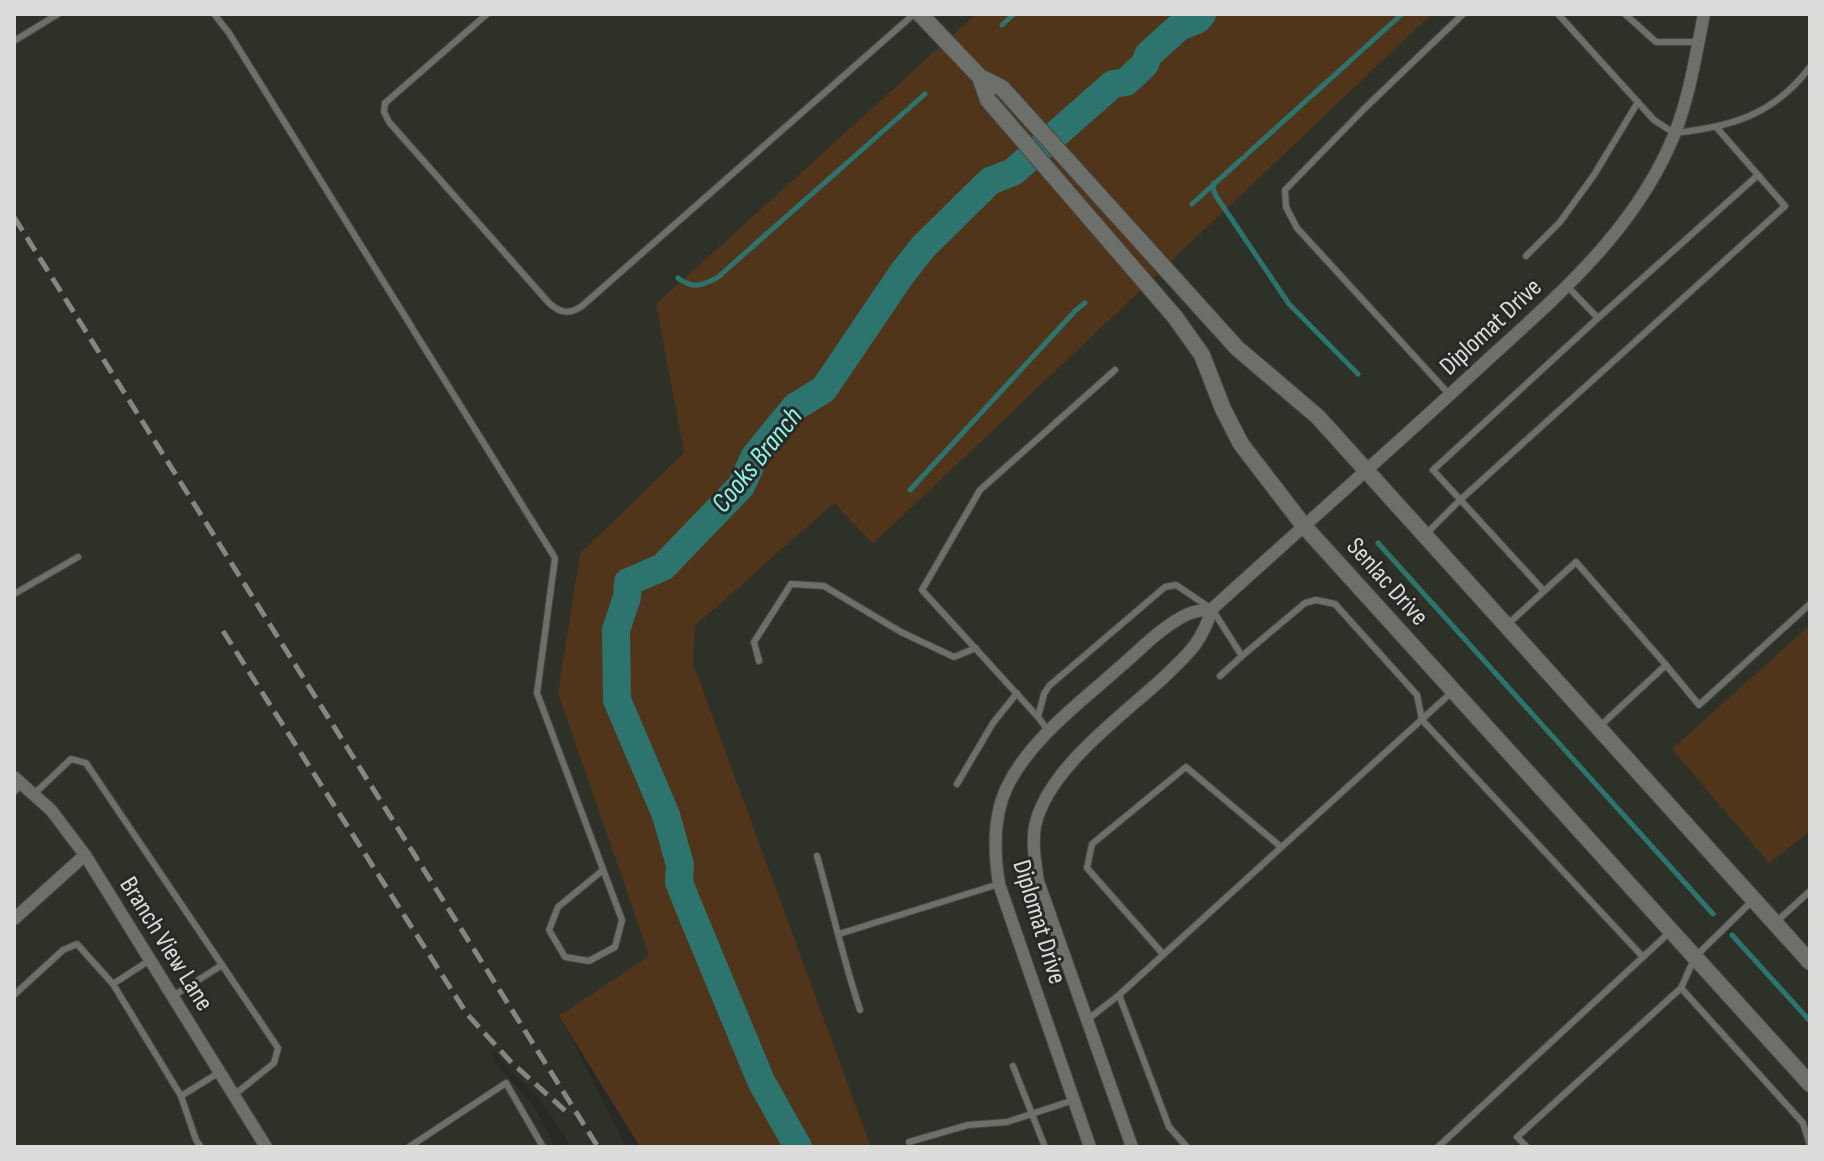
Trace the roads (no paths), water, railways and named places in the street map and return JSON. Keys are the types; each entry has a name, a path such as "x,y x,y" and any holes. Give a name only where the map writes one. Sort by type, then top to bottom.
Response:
{"street":[{"name":"Senlac Drive","path":"920,14 980,77 1002,88 1237,348 1318,417 1810,962"},
{"name":"Diplomat Drive","path":"1090,1147 999,884 996,864 1000,808 1007,787 1029,753 1049,732 1159,634 1189,614 1212,609 1450,395 1567,286 1620,231 1650,182 1674,133 1691,82 1704,14"},
{"name":"Senlac Drive","path":"980,77 988,100 1175,317 1202,355 1223,409 1241,444 1304,526 1810,1084"},
{"name":"Diplomat Drive","path":"1130,1146 1038,881 1033,852 1035,827 1040,808 1053,785 1075,758 1187,654 1204,634 1212,609"},
{"name":"Branch View Lane","path":"17,784 51,810 85,855 266,1147"},
{"path":"14,919 85,855"}],"lane":[{"path":"14,41 58,14"},
{"path":"214,14 229,33 555,558 537,693 622,920 615,947 589,961 565,957 549,930 558,907 603,870"},
{"path":"487,14 408,81 385,103 384,112 389,122 549,303 565,313 574,312 582,306 914,14"},
{"path":"1450,395 1297,228 1286,207 1285,190 1463,14"},
{"path":"1558,14 1654,120 1674,133 1717,128 1757,115 1797,85 1810,67"},
{"path":"1625,14 1656,42 1699,42"},
{"path":"1526,256 1560,222 1594,175 1638,102"},
{"path":"1425,535 1785,206 1717,128"},
{"path":"1544,591 1433,470 1758,175"},
{"path":"1567,286 1598,318"},
{"path":"1049,732 922,590 980,490 1115,370"},
{"path":"14,594 78,557"},
{"path":"1507,625 1576,562 1699,705 1810,604"},
{"path":"759,661 754,642 791,584 824,586 901,632 954,657 976,648"},
{"path":"1038,717 1049,686 1165,587 1176,585 1212,609 1242,656"},
{"path":"1220,676 1305,603 1316,600 1335,604 1417,695 1422,720 1643,957"},
{"path":"1599,727 1666,665"},
{"path":"1086,1020 1119,995 1453,691"},
{"path":"957,784 993,723 1017,693"},
{"path":"34,794 71,759 86,763 278,1048 274,1063 234,1095"},
{"path":"1163,954 1087,868 1092,844 1186,767 1281,847"},
{"path":"817,856 839,934 840,951 860,1010"},
{"path":"839,934 999,884"},
{"path":"1775,923 1810,891"},
{"path":"1527,1147 1517,1137 1681,988 1695,957 1754,899"},
{"path":"1438,1147 1671,931"},
{"path":"14,995 63,950 77,944 113,984 181,1096 201,1147"},
{"path":"113,984 150,960"},
{"path":"173,996 222,965"},
{"path":"1681,988 1803,1123 1810,1145"},
{"path":"1119,995 1169,1127 1187,1147"},
{"path":"1013,1066 1045,1147"},
{"path":"181,1096 220,1072"},
{"path":"409,1147 506,1083 543,1147"},
{"path":"909,1142 968,1125 1007,1122 1074,1100"}],"waterway":[{"path":"1002,25 1014,14"},
{"name":"Cooks Branch","path":"798,1147 761,1081 688,905 679,882 680,865 666,815 617,700 616,630 627,597 628,582 663,567 741,486 755,456 795,407 824,389 923,247 990,181 1013,172 1113,84 1126,82 1145,64 1148,55 1179,27 1197,20 1202,14"},
{"path":"1192,204 1402,14"},
{"path":"678,278 697,285 717,278 925,94"},
{"path":"1214,183 1216,196 1289,304 1358,374"},
{"path":"910,490 1085,303"},
{"path":"1378,543 1713,914"},
{"path":"1732,935 1810,1021"}],"railway":[{"path":"14,217 598,1147"},
{"path":"223,631 467,1014 510,1061 571,1116"}]}
